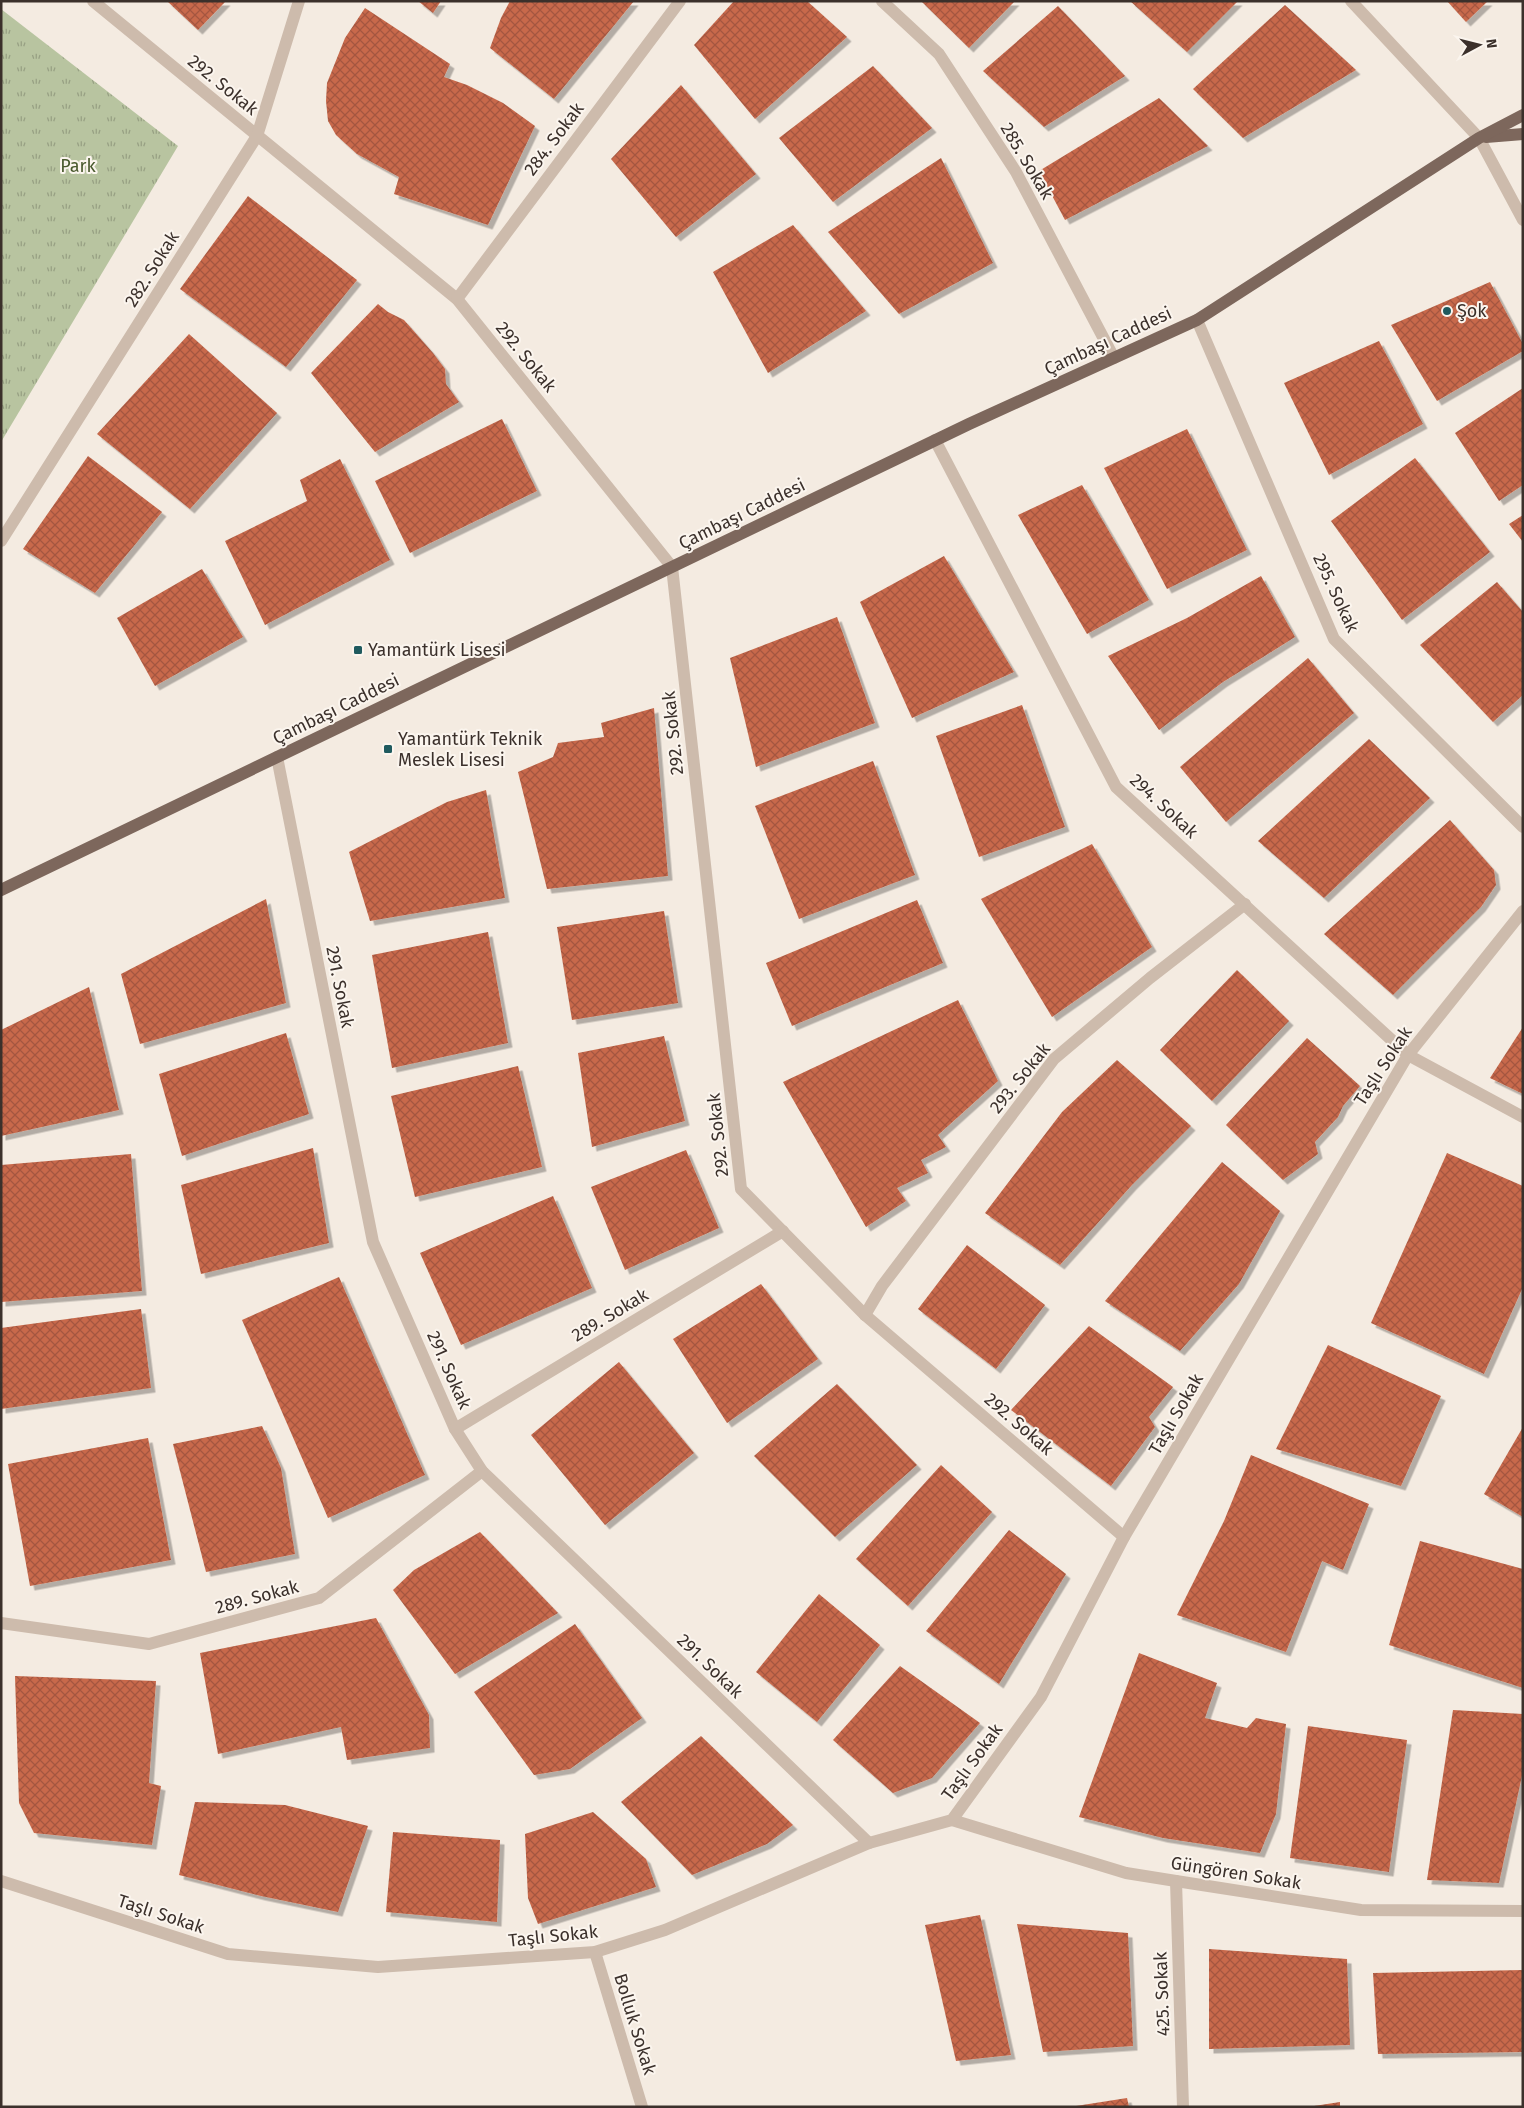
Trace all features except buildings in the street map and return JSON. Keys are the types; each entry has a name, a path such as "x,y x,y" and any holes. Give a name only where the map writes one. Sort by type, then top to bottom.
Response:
{"main road":[{"name":"Çambaşı Caddesi","path":"1,890 935,440 1197,320 1479,138 1523,115"},
{"name":"Çambaşı Caddesi","path":"1479,138 1523,134"}],"street":[{"name":"292. Sokak","path":"93,1 457,299 672,567 741,1189 865,1315 1124,1537"},
{"name":"282. Sokak","path":"1,541 257,136 299,1"},
{"name":"284. Sokak","path":"457,299 680,1"},
{"name":"285. Sokak","path":"882,1 939,54 1016,172 1114,358"},
{"path":"1351,1 1479,138 1523,220"},
{"name":"295. Sokak","path":"1197,320 1334,639 1523,827"},
{"name":"294. Sokak","path":"935,440 1116,787 1408,1055 1523,1117"},
{"name":"291. Sokak","path":"277,757 374,1242 456,1428 482,1471 869,1843"},
{"name":"293. Sokak","path":"865,1315 882,1286 1054,1059 1150,978 1245,904"},
{"name":"Taşlı Sokak","path":"1,1881 228,1954 378,1967 595,1952 665,1930 869,1843 952,1820 1041,1697 1124,1537 1408,1055 1523,911"},
{"name":"289. Sokak","path":"456,1428 782,1231"},
{"name":"289. Sokak","path":"1,1623 148,1644 319,1598 482,1471"},
{"name":"Güngören Sokak","path":"952,1820 1126,1873 1176,1881 1361,1910 1523,1911"},
{"name":"425. Sokak","path":"1176,1881 1183,2107"},
{"name":"Bolluk Sokak","path":"595,1952 642,2107"}],"green space":[{"name":"Park","path":"1,9 178,146 1,442"}],"place":[{"name":"Şok","path":"1447,311"},
{"name":"Yamantürk Lisesi","path":"358,650"},
{"name":"Yamantürk Teknik Meslek Lisesi","path":"388,749"}]}
